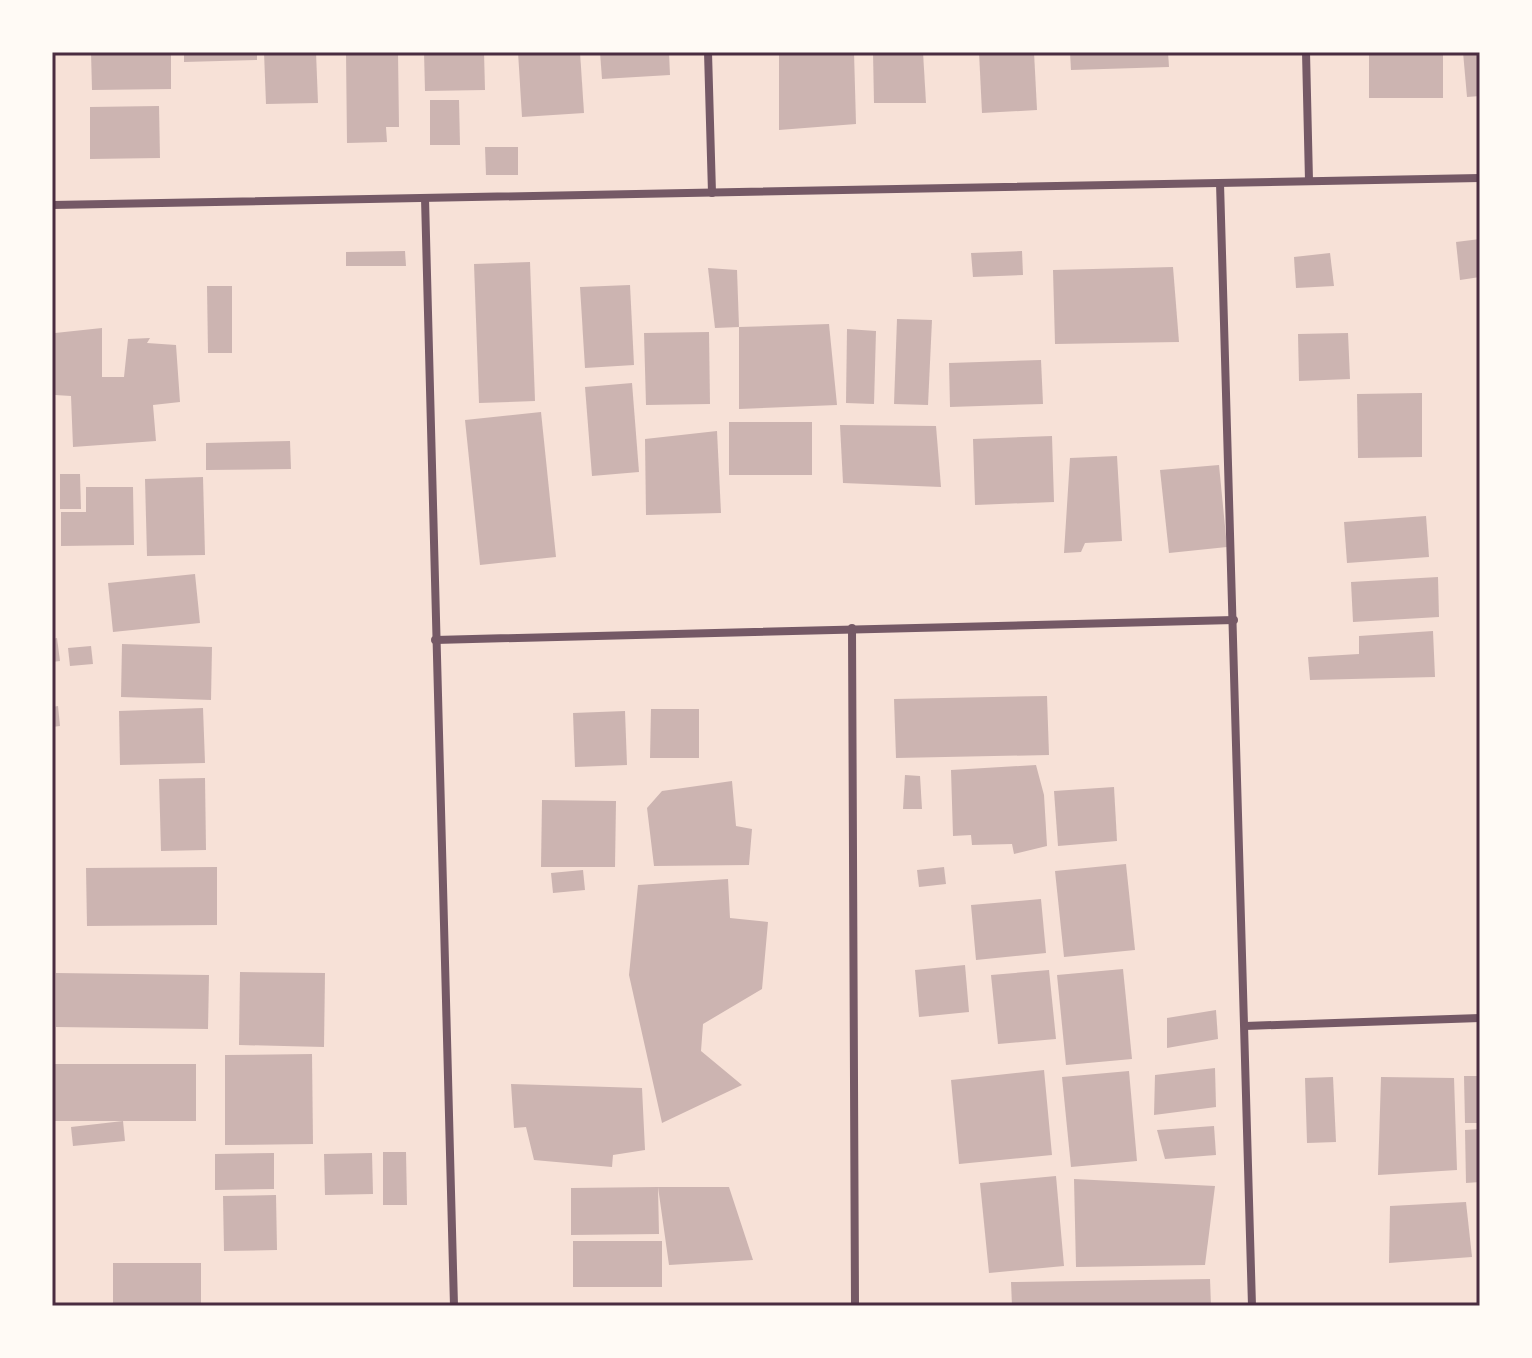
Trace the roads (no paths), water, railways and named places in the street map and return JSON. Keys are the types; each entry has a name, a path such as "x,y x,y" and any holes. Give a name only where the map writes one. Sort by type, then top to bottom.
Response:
{"street":[{"path":"708,52 712,193"},
{"path":"1306,52 1309,181"},
{"path":"52,205 1480,178"},
{"path":"1220,183 1252,1306"},
{"path":"425,198 454,1306"},
{"path":"435,640 1234,620"},
{"path":"852,628 855,1306"},
{"path":"1245,1026 1480,1018"}]}
